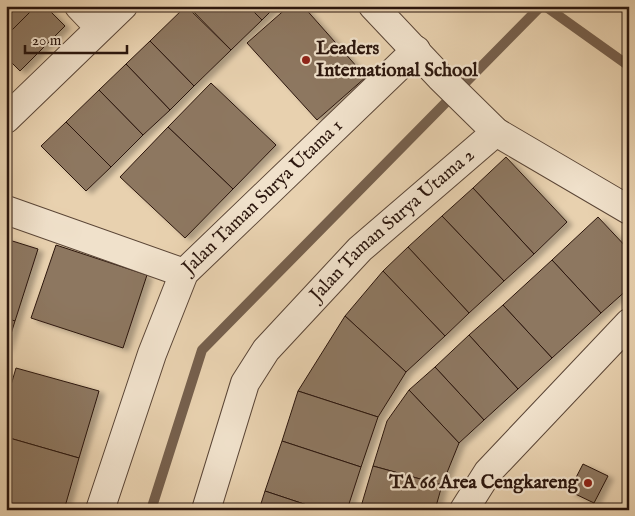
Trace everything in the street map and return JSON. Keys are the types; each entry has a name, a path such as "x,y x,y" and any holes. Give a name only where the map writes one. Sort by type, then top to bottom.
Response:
{"street":[{"path":"79,6 99,28"},
{"path":"6,119 123,6"},
{"path":"373,6 440,77 496,132 629,210"},
{"name":"Jalan Taman Surya Utama 1","path":"100,510 152,354 184,273 416,50"},
{"name":"Jalan Taman Surya Utama 2","path":"206,510 245,383 266,350 360,249 496,132"},
{"path":"6,210 184,273"},
{"path":"464,510 488,472 629,323"}],"building":[{"path":"6,6 36,6 6,36"},
{"path":"36,6 45,6 65,26 20,71 6,57 6,36"},
{"path":"186,6 231,50 194,86 150,41"},
{"path":"188,6 248,6 262,20 231,50"},
{"path":"248,6 276,6 262,20"},
{"name":"Leaders International School","path":"289,6 303,6 366,77 317,120 247,43"},
{"path":"150,41 194,86 170,110 126,64"},
{"path":"126,64 170,110 143,135 99,90"},
{"path":"211,83 276,145 233,189 168,127"},
{"path":"99,90 143,135 111,167 66,122"},
{"path":"66,122 111,167 86,191 41,146"},
{"path":"168,127 233,189 185,238 120,177"},
{"path":"506,157 567,222 534,254 473,188"},
{"path":"473,188 534,254 504,281 442,216"},
{"path":"442,216 504,281 469,313 408,247"},
{"path":"598,217 629,250 629,288 601,313 552,260"},
{"path":"6,239 38,249 15,321 6,318"},
{"path":"56,245 147,275 123,348 31,318"},
{"path":"408,247 469,313 445,336 383,271"},
{"path":"552,260 601,313 552,358 503,305"},
{"path":"383,271 445,336 406,372 345,316"},
{"path":"503,305 552,358 518,389 469,335"},
{"path":"345,316 406,372 378,417 298,391"},
{"path":"6,318 15,321 6,350"},
{"path":"469,335 518,389 484,420 435,367"},
{"path":"435,367 484,420 459,443 409,390"},
{"path":"16,368 99,391 79,458 6,437 6,402"},
{"path":"409,390 459,443 442,485 373,466 387,421"},
{"path":"298,391 378,417 361,467 282,441"},
{"path":"6,437 79,458 64,510 6,510"},
{"path":"282,441 361,467 347,510 322,510 265,491"},
{"name":"TA 66 Area Cengkareng","path":"583,464 608,476 594,503 569,491"},
{"path":"373,466 442,485 435,510 360,510"},
{"path":"265,491 322,510 259,510"}],"waterway":[{"path":"151,510 202,350 541,6"},
{"path":"545,6 629,66"}],"place":[{"name":"Leaders International School","path":"306,60"},
{"name":"TA 66 Area Cengkareng","path":"588,483"}]}
